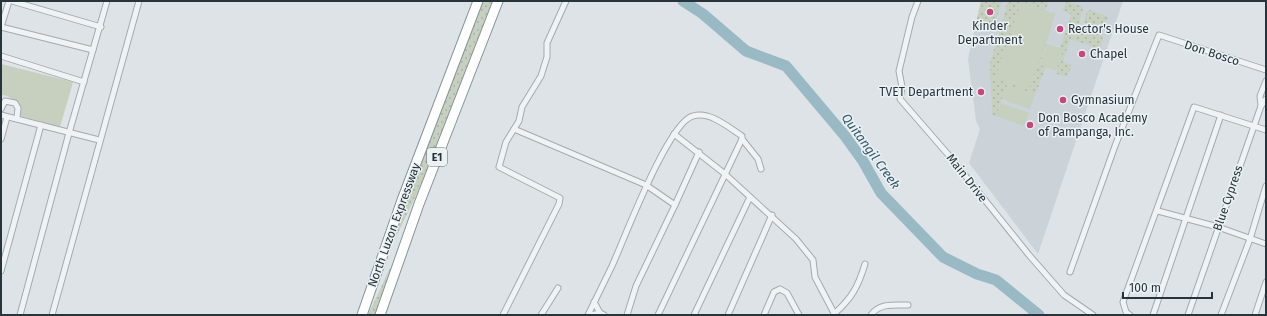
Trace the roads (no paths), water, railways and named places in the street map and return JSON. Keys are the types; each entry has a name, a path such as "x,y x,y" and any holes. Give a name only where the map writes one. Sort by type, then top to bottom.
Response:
{"highway":[{"name":"North Luzon Expressway","path":"362,315 402,200 478,1"},
{"name":"North Luzon Expressway","path":"380,315 419,204 498,1"}],"street":[{"path":"93,50 1,27 10,1 100,27"},
{"path":"20,315 69,133 107,1"},
{"path":"52,315 99,140 139,1"},
{"path":"503,315 559,204 560,198 499,166 506,142 519,121 522,107 541,76 547,57 547,43 566,1"},
{"name":"Main Drive","path":"918,1 912,17 899,71 902,87 900,99 948,153 1061,292 1093,315"},
{"name":"Don Bosco","path":"1070,272 1115,146 1159,35 1213,54 1266,70"},
{"path":"1,56 84,82"},
{"name":"Blue Cypress","path":"1188,315 1261,106 1260,96 1266,81"},
{"path":"1261,106 1266,99"},
{"path":"1,109 5,102 15,103 18,108 17,118"},
{"path":"1130,315 1126,312 1123,302 1158,211 1193,110 1197,107 1266,130"},
{"path":"1,114 7,117 17,118 99,140"},
{"path":"594,302 602,314 589,315 594,302 646,185 674,134 688,118 703,115 723,124 742,136 742,139 758,159 761,169"},
{"path":"1153,315 1221,116"},
{"path":"1,139 7,117"},
{"path":"1,271 41,125"},
{"path":"514,129 646,185 675,205"},
{"path":"674,134 699,152 725,174 750,198 772,215 796,239 813,260 815,277 834,314 847,302 858,286 865,264"},
{"path":"658,315 742,139"},
{"path":"627,315 636,286 699,152"},
{"path":"1221,315 1250,238 1266,186"},
{"path":"694,315 750,198"},
{"path":"1158,211 1218,227 1266,244"},
{"path":"728,315 772,215"},
{"path":"1255,315 1266,282"},
{"path":"541,315 558,288"},
{"path":"764,315 774,292 780,289 787,293 799,315"},
{"path":"871,315 875,309 882,306 908,305"}],"waterway":[{"name":"Quitangil Creek","path":"683,1 703,14 746,51 786,66 845,136 863,161 881,193 943,257 977,274 996,280 1039,315"}],"place":[{"name":"Kinder Department","path":"990,12"},
{"name":"Rector's House","path":"1060,29"},
{"name":"Chapel","path":"1082,54"},
{"name":"TVET Department","path":"981,92"},
{"name":"Gymnasium","path":"1063,100"},
{"name":"Don Bosco Academy of Pampanga, Inc.","path":"1030,125"}]}
